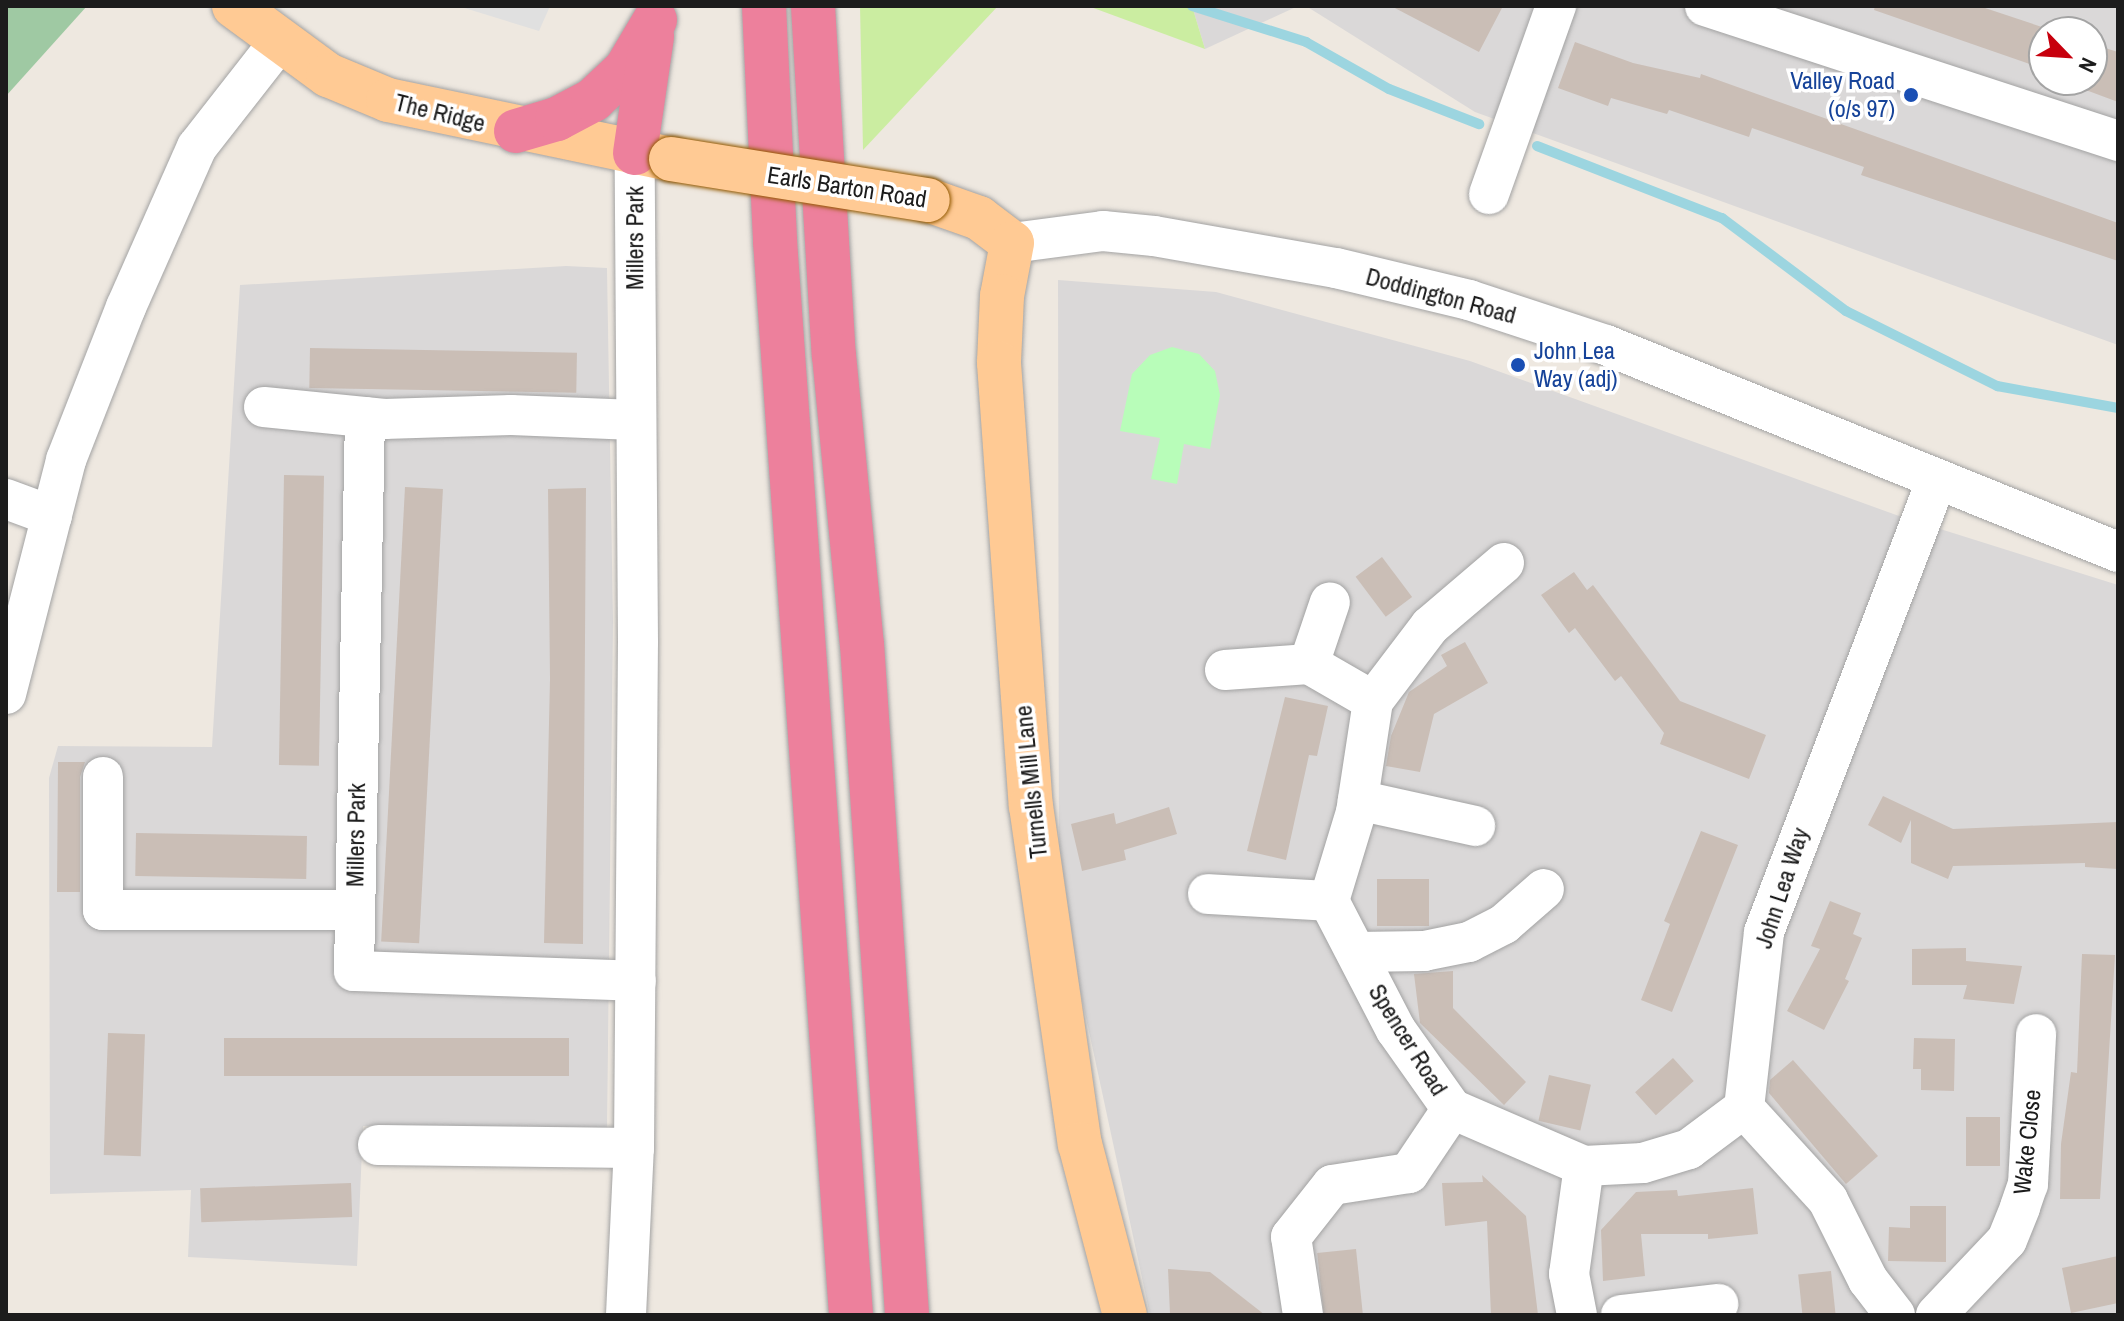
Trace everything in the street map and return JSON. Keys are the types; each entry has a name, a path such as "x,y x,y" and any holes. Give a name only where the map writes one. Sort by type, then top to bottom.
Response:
{"highway":[{"path":"764,6 775,241 851,1315"},
{"path":"813,6 834,355 862,644 907,1315"},
{"path":"516,131 557,119 593,100 626,69 656,13"},
{"path":"653,156 656,13"}],"main road":[{"name":"The Ridge","path":"234,6 328,75 388,100 516,131 653,156"},
{"name":"Earls Barton Road","path":"653,156 928,200 979,218 1012,243"},
{"name":"Turnells Mill Lane","path":"1012,243 1002,296 999,363 1031,806 1080,1144 1125,1315"}],"street":[{"path":"1489,194 1556,6"},
{"path":"1705,6 2118,141"},
{"path":"6,694 66,460 177,185 220,111 279,42"},
{"name":"Millers Park","path":"626,1315 634,1148 636,981 635,420 653,156"},
{"name":"Doddington Road","path":"1012,243 1103,231 1154,236 1402,283 1606,345 1936,482 2118,552"},
{"path":"264,407 365,417 635,420"},
{"name":"Millers Park","path":"365,417 354,971 636,981"},
{"name":"John Lea Way","path":"1744,1108 1764,932 1936,482"},
{"path":"6,499 52,516"},
{"path":"1208,894 1329,901 1358,800 1373,701 1430,626 1504,563"},
{"path":"1309,664 1330,602"},
{"path":"1225,670 1309,664 1373,701"},
{"path":"103,777 103,910 354,910"},
{"path":"1358,800 1475,826"},
{"path":"1356,952 1424,951 1469,942 1504,924 1544,889"},
{"name":"Spencer Road","path":"1329,901 1396,1030 1452,1109 1584,1166 1643,1163 1689,1149 1744,1108"},
{"name":"Wake Close","path":"1936,1315 2007,1240 2020,1207 2028,1184 2036,1034"},
{"path":"1744,1108 1828,1200 1868,1280 1895,1315"},
{"path":"1303,1315 1291,1237 1332,1185 1409,1173 1452,1109"},
{"path":"378,1145 634,1148"},
{"path":"1577,1315 1569,1274 1584,1166"},
{"path":"1621,1315 1718,1304"}],"shaded area":[{"path":"458,6 550,6 539,31"},
{"path":"1192,6 1298,6 1205,49"},
{"path":"1306,6 2118,6 2118,345 1475,112"},
{"path":"566,266 607,268 613,622 607,1128 363,1126 357,1266 188,1257 191,1190 50,1194 49,778 58,746 212,747 240,285"},
{"path":"1058,280 1216,292 1470,361 1899,516 2118,585 2118,1315 1150,1315 1059,892"}],"green space":[{"path":"6,6 87,6 6,96"},
{"path":"860,6 998,6 863,150"},
{"path":"1088,6 1192,6 1205,49"},
{"path":"1172,347 1199,354 1215,371 1220,395 1210,449 1184,444 1177,484 1151,479 1160,438 1120,431 1132,374 1150,355"}],"building":[{"path":"1391,6 1503,6 1479,52"},
{"path":"1875,6 1979,6 2028,22 2028,63 1874,10"},
{"path":"1575,42 1633,63 1700,78 1701,74 2118,223 2118,261 1861,175 1864,167 1752,128 1749,137 1669,110 1667,114 1611,98 1608,106 1558,88"},
{"path":"2108,49 2118,52 2118,102 2102,96 2108,96"},
{"path":"310,348 577,353 576,393 309,388"},
{"path":"284,475 324,476 319,766 279,765"},
{"path":"405,487 443,489 419,943 381,941"},
{"path":"586,488 583,944 544,943 550,679 548,489"},
{"path":"1382,557 1412,597 1386,617 1356,577"},
{"path":"1574,572 1587,590 1593,585 1680,701 1766,735 1749,779 1660,744 1664,733 1621,676 1615,681 1575,628 1569,633 1541,595"},
{"path":"1465,642 1488,683 1434,714 1420,772 1386,766 1391,736 1409,692 1447,666 1441,655"},
{"path":"1285,697 1328,706 1317,756 1309,755 1286,860 1247,851"},
{"path":"58,762 85,762 80,777 80,892 57,892"},
{"path":"1883,796 1953,829 2118,822 2118,869 2085,867 2085,863 1953,866 1948,879 1911,863 1911,820 1901,843 1868,825"},
{"path":"1169,807 1177,834 1124,850 1126,860 1082,871 1071,824 1114,813 1116,824"},
{"path":"1701,831 1738,845 1672,1012 1641,1000 1670,924 1664,921"},
{"path":"136,833 307,836 306,879 135,876"},
{"path":"1377,879 1429,879 1429,926 1377,926"},
{"path":"1830,901 1861,913 1853,934 1862,938 1845,979 1849,981 1824,1030 1787,1011 1820,949 1811,946"},
{"path":"1966,948 1966,961 2022,966 2014,1004 1963,999 1967,985 1912,985 1912,949"},
{"path":"2082,954 2115,955 2100,1199 2060,1199 2061,1144 2071,1072 2077,1073"},
{"path":"1453,971 1453,1008 1526,1082 1504,1105 1420,1023 1414,974"},
{"path":"108,1033 145,1034 141,1156 104,1155"},
{"path":"224,1038 569,1038 569,1076 224,1076"},
{"path":"1914,1038 1955,1039 1954,1091 1921,1090 1921,1069 1913,1069"},
{"path":"1673,1058 1694,1081 1656,1115 1635,1092"},
{"path":"1793,1060 1878,1156 1846,1184 1769,1093 1770,1080"},
{"path":"1549,1075 1591,1085 1580,1130 1538,1121"},
{"path":"1966,1117 2000,1117 2000,1166 1966,1166"},
{"path":"1482,1175 1526,1216 1538,1315 1491,1315 1487,1221 1445,1226 1442,1183 1483,1182"},
{"path":"351,1183 352,1217 201,1222 200,1188"},
{"path":"1753,1188 1758,1234 1708,1239 1708,1234 1641,1234 1645,1276 1603,1281 1601,1230 1636,1192 1677,1190 1678,1196"},
{"path":"1910,1206 1946,1206 1946,1262 1888,1261 1889,1227 1910,1228"},
{"path":"1356,1249 1363,1315 1324,1315 1317,1253"},
{"path":"2118,1256 2118,1303 2071,1313 2062,1268"},
{"path":"1168,1269 1210,1272 1265,1315 1170,1314"},
{"path":"1831,1271 1836,1315 1802,1315 1798,1274"}],"waterway":[{"path":"1192,6 1306,42 1389,89 1479,124"},
{"path":"1537,146 1722,218 1846,311 1997,386 2118,408"}],"place":[{"name":"Valley Road (o/s 97)","path":"1911,95"},
{"name":"John Lea Way (adj)","path":"1518,365"}]}
